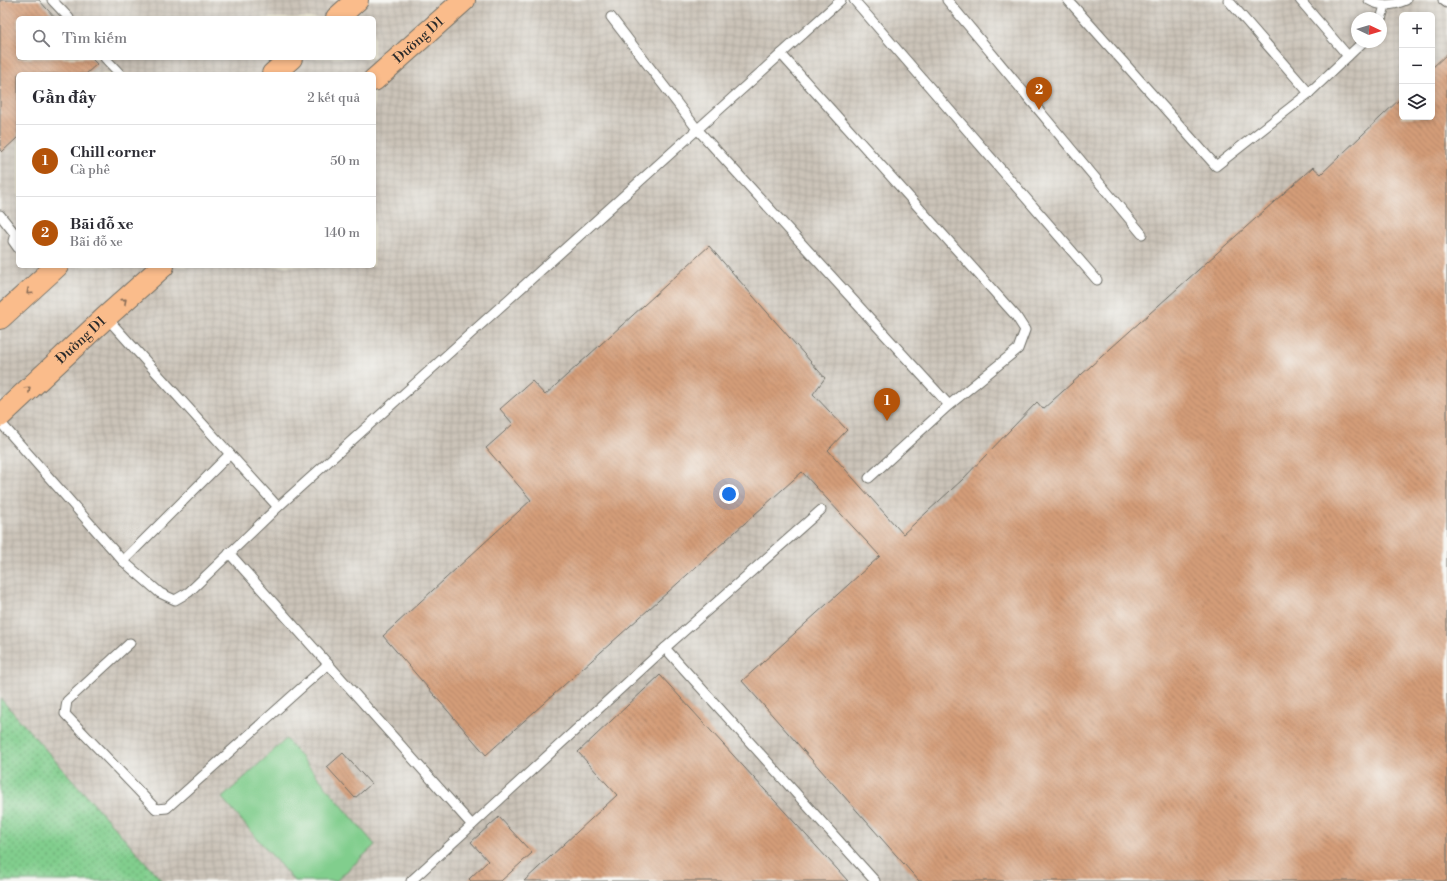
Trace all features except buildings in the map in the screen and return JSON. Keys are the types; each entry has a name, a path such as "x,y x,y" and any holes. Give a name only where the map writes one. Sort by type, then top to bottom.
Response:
{"main road":[{"path":"339,16 357,0"},
{"name":"Đường D1","path":"376,78 464,0"},
{"path":"275,72 289,60"},
{"path":"0,318 50,268"},
{"name":"Đường D1","path":"0,416 161,268"}],"lane":[{"path":"52,0 67,16"},
{"path":"0,422 123,561 160,593 175,600 189,592 278,507 841,0"},
{"path":"854,0 1097,280"},
{"path":"947,0 1142,234"},
{"path":"1068,0 1216,166 1309,92 1357,48"},
{"path":"1228,0 1309,92"},
{"path":"1300,0 1348,56"},
{"path":"1369,0 1375,4 1385,6 1395,5 1406,0"},
{"path":"1443,0 1447,3"},
{"path":"1383,12 1385,6"},
{"path":"611,17 697,129 949,405"},
{"path":"781,54 1011,310 1025,330 1018,349 949,405 868,478"},
{"path":"107,60 118,72"},
{"path":"0,215 16,234 13,241 16,245"},
{"path":"106,317 278,507"},
{"path":"123,561 230,454"},
{"path":"411,881 665,648 821,510"},
{"path":"229,553 472,824"},
{"path":"130,642 67,701 65,714 156,809 166,808 328,664"},
{"path":"665,648 875,881"}],"shaded area":[{"path":"0,0 1447,0 1447,881 0,881"}],"green space":[{"path":"0,698 162,881 0,881"},
{"path":"286,739 375,845 336,881 294,881 222,798"}],"place":[{"name":"Bãi đỗ xe","path":"1039,110"},
{"name":"Chill corner","path":"887,421"}]}
